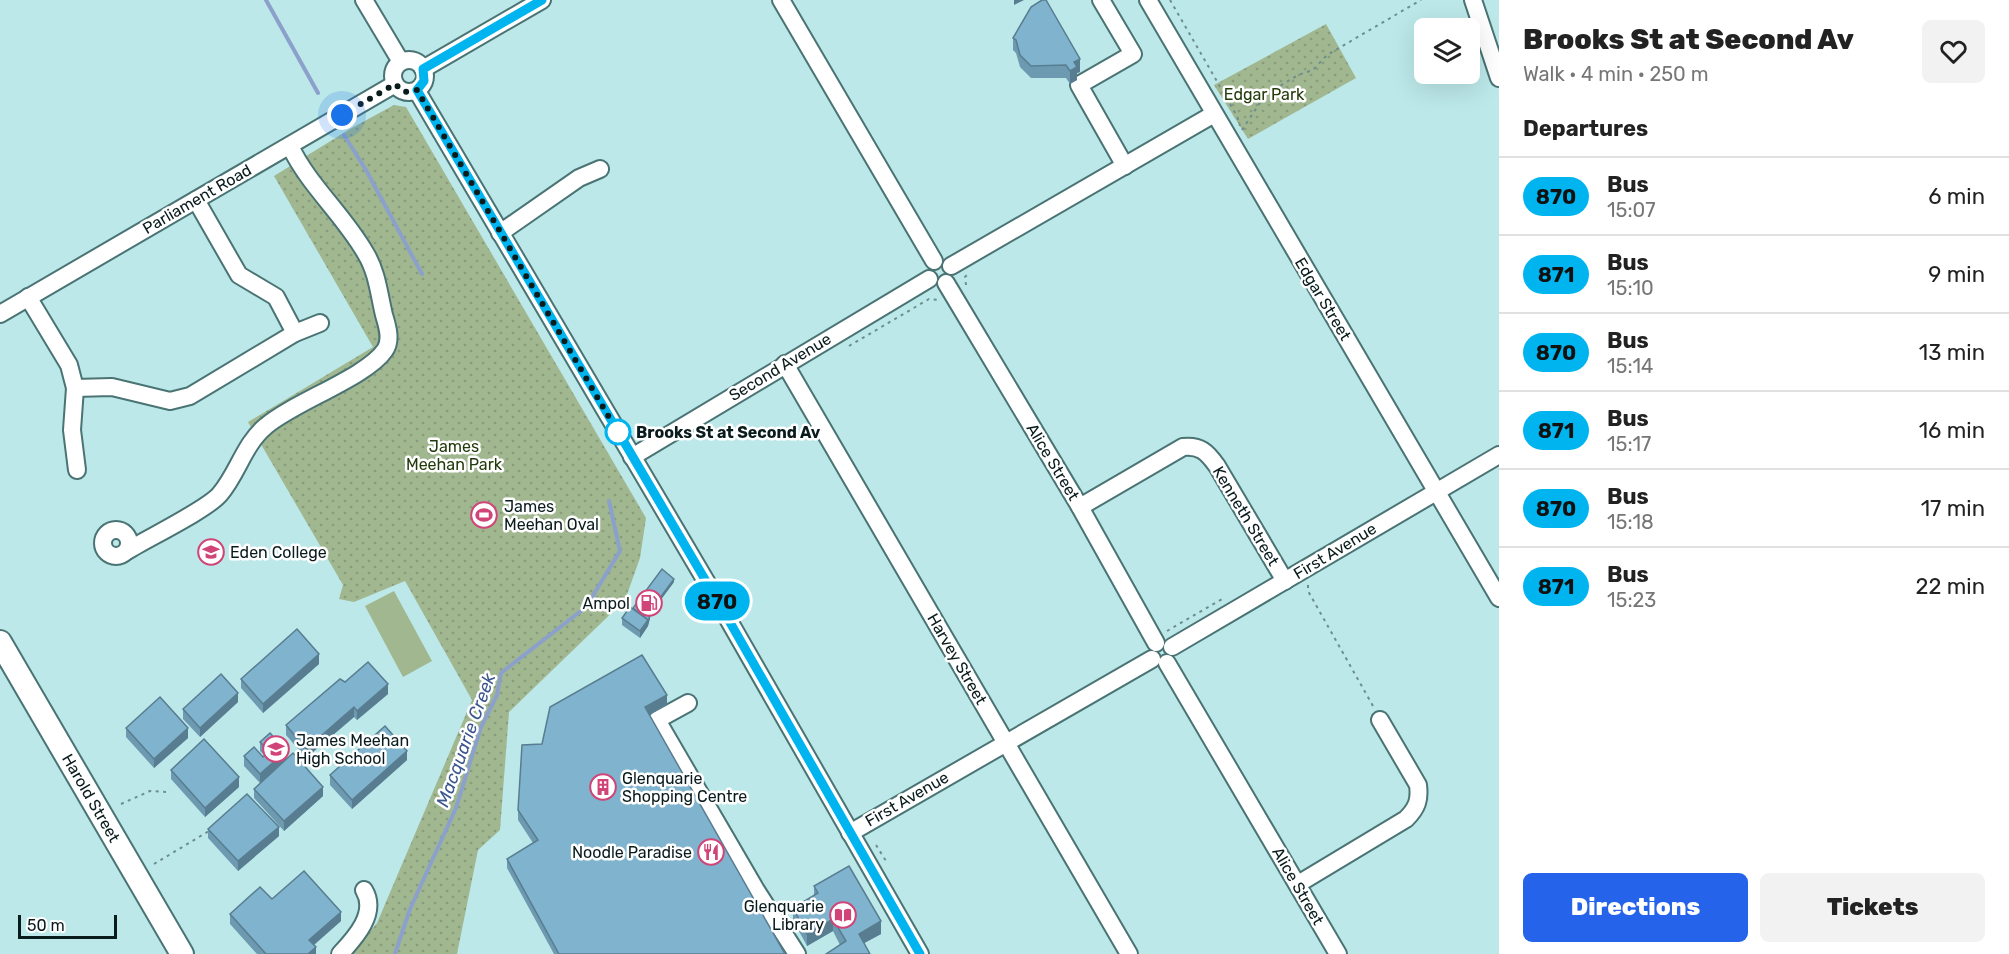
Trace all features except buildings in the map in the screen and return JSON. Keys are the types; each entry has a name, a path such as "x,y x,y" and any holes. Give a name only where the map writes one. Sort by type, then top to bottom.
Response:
{"main road":[{"name":"Harold Street","path":"0,642 182,954"}],"street":[{"path":"364,0 401,62"},
{"path":"423,69 542,0"},
{"path":"781,0 934,261"},
{"path":"1101,0 1133,54 1079,85 1125,166"},
{"name":"Edgar Street","path":"1148,0 1499,598"},
{"path":"1473,0 1499,78"},
{"path":"413,61 423,69 424,81 417,90 404,92 395,84 393,72 401,62 413,61"},
{"name":"Parliament Road","path":"0,314 395,84"},
{"path":"417,90 920,954"},
{"path":"951,266 1214,114"},
{"path":"127,551 219,495 238,467 251,441 266,426 370,364 386,349 389,333 379,285 367,254 334,207 311,181 290,146"},
{"path":"500,233 579,178 600,169"},
{"path":"196,200 239,275 276,297 295,333"},
{"path":"943,260 951,266 952,276 946,283 936,284 929,279 928,269 934,261 943,260"},
{"name":"Second Avenue","path":"632,457 929,279"},
{"name":"Alice Street","path":"946,283 1080,507 1162,653 1338,954"},
{"path":"28,297 69,365 75,388 72,430 77,470"},
{"path":"75,388 112,387 170,400 190,396 295,333 320,323"},
{"name":"Harvey Street","path":"785,364 1129,954"},
{"name":"Kenneth Street","path":"1080,507 1183,447 1194,445 1208,453 1217,466 1285,581"},
{"name":"First Avenue","path":"850,833 1499,455"},
{"path":"688,703 657,720 756,890 797,954"},
{"path":"1298,884 1406,819 1416,809 1420,796 1418,784 1380,720"},
{"path":"340,954 356,937 367,916 369,904 364,890"}],"path":[{"path":"1241,131 1265,94 1298,75 1313,70 1327,54 1421,0"},
{"path":"1223,91 1265,94"},
{"path":"962,290 969,273"},
{"path":"929,299 944,300"},
{"path":"1308,583 1308,591 1380,720"},
{"path":"121,804 129,798 150,791 166,792"},
{"path":"154,864 212,828"},
{"path":"873,840 886,861"}],"green space":[{"name":"Edgar Park","path":"1326,24 1356,78 1248,139 1214,85"},
{"name":"James Meehan Park","path":"394,105 406,107 646,518 640,558 625,600 509,712 500,830 478,850 457,954 350,954 377,923 472,700 405,581 354,602 339,599 343,585 248,422 373,347 274,176"},
{"path":"394,591 432,661 403,677 365,606"}],"waterway":[{"name":"Macquarie Creek","path":"266,0 318,93"},
{"name":"Macquarie Creek","path":"344,135 366,170 422,274"},
{"name":"Macquarie Creek","path":"395,954 410,909 456,808 481,727 497,695 501,673 586,607 620,551 609,501"}],"bus line":[{"name":"870","path":"542,0 423,69 424,81 417,90 720,605 920,954"}],"place":[{"name":"Brooks St at Second Av","path":"618,432"},
{"name":"James Meehan Oval","path":"484,515"},
{"name":"Eden College","path":"211,552"},
{"name":"Ampol","path":"649,603"},
{"name":"James Meehan High School","path":"276,749"},
{"name":"Glenquarie Shopping Centre","path":"603,787"},
{"name":"Noodle Paradise","path":"711,852"},
{"name":"Glenquarie Library","path":"843,915"}],"route":[{"path":"342,115 395,84 404,92 417,90 620,436 618,432"}]}
